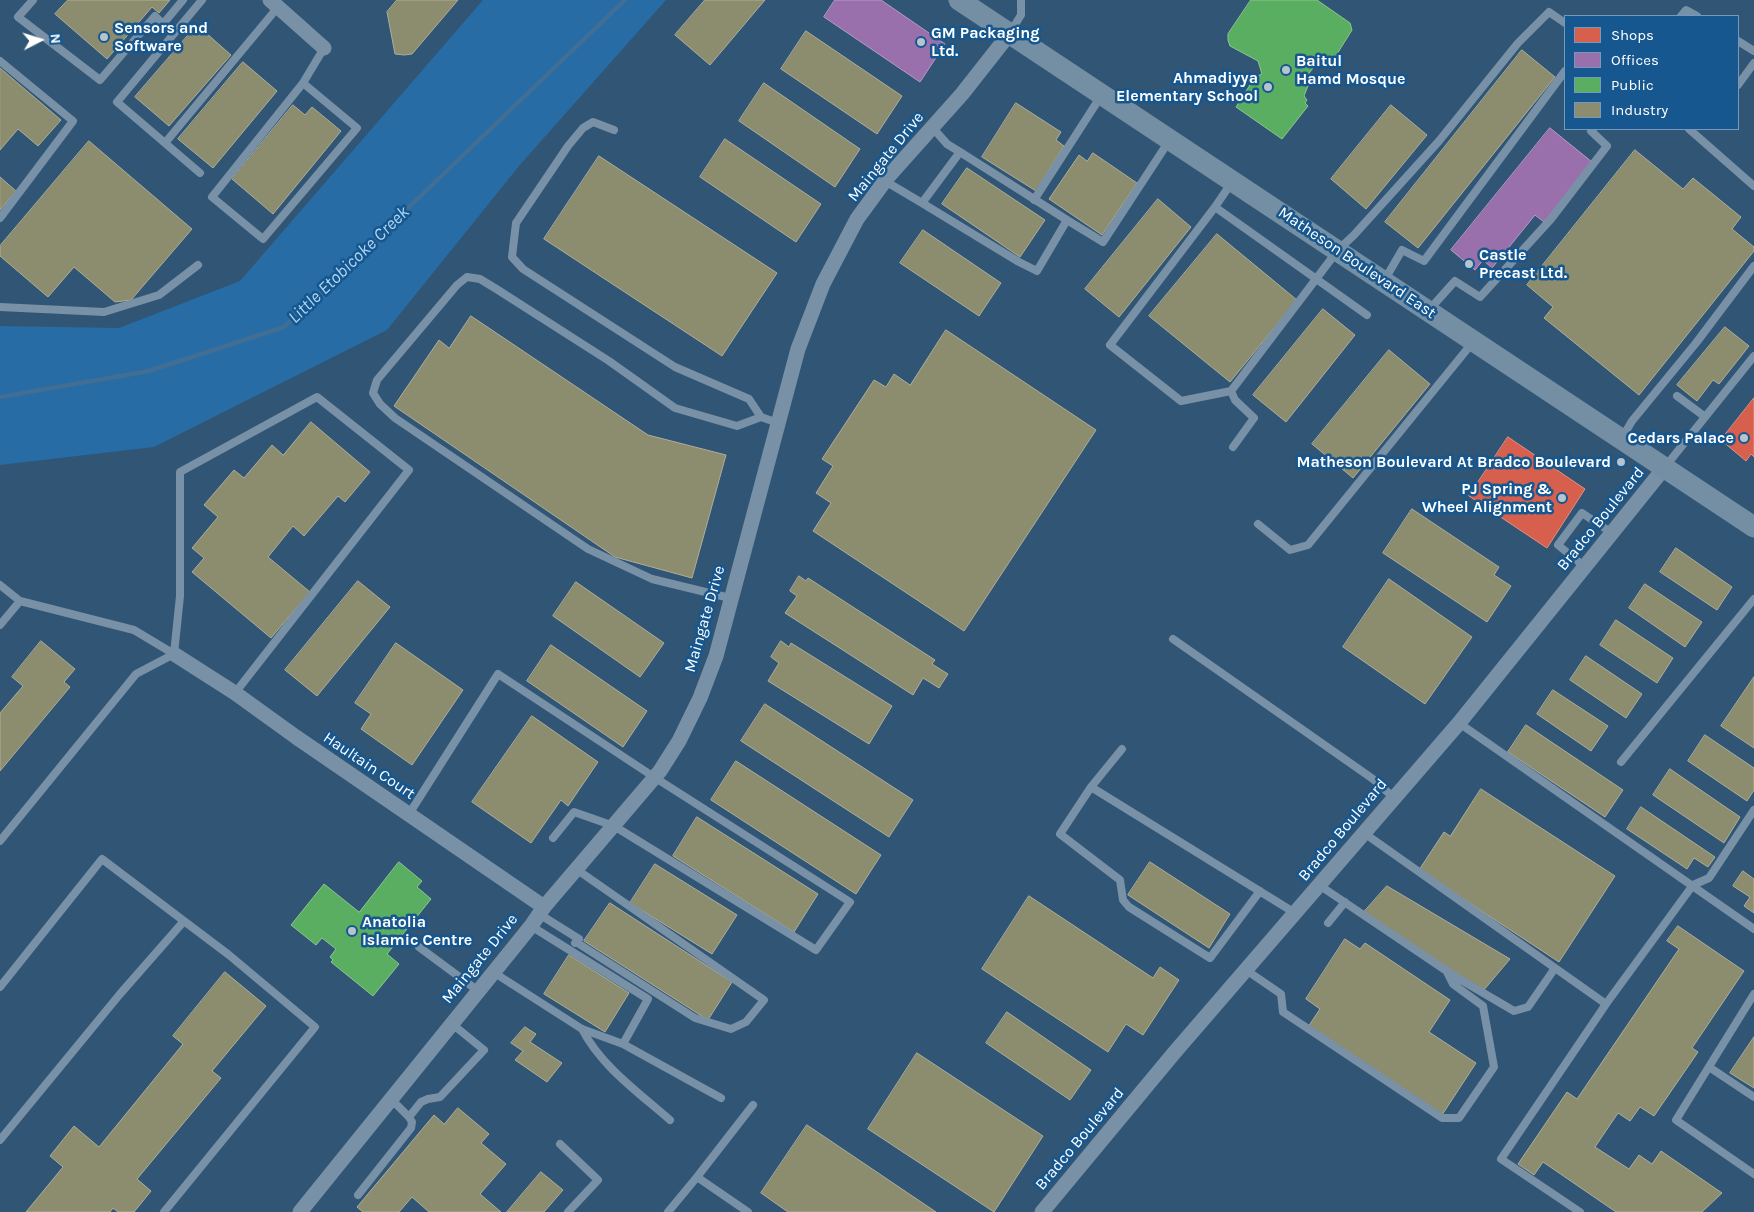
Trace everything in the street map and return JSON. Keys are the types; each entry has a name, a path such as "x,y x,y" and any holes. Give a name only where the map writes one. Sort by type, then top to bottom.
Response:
{"street":[{"name":"Matheson Boulevard East","path":"958,0 1384,280 1754,527"},
{"path":"274,4 324,48"},
{"name":"Maingate Drive","path":"300,1212 538,915 660,771 679,741 700,698 716,656 798,348 823,284 857,220 885,181 962,94 1010,33"},
{"name":"Bradco Boulevard","path":"1042,1212 1174,1053 1459,723 1665,467"},
{"name":"Haultain Court","path":"174,654 409,814 538,915"}],"lane":[{"path":"33,0 18,18 100,80 155,16 163,24 183,0"},
{"path":"200,173 116,102 202,0"},
{"path":"1010,33 1022,15 1021,0"},
{"path":"165,143 274,4"},
{"path":"1682,15 1686,10 1695,15"},
{"path":"1233,181 1110,345 1181,401 1231,391 1338,250 1354,235 1439,141 1518,44 1549,12 1564,22"},
{"path":"1739,42 1754,51"},
{"path":"303,82 357,128 264,239 212,197 303,82 324,48"},
{"path":"0,62 73,121 0,218"},
{"path":"1739,84 1754,63"},
{"path":"1384,280 1402,250 1424,261 1564,72"},
{"path":"1034,200 1102,94"},
{"path":"614,130 593,122 583,128 568,146 516,223 512,257 523,269 675,367 749,399 761,417"},
{"path":"932,127 947,144 1104,242 1170,139"},
{"path":"1428,311 1455,281 1480,297 1532,240 1551,219 1607,146 1592,130"},
{"path":"1690,130 1754,186"},
{"path":"922,202 960,152"},
{"path":"885,181 1037,271 1067,220"},
{"path":"1215,207 1366,315"},
{"path":"0,307 104,312 159,295 198,265"},
{"path":"1622,438 1632,422 1696,343 1754,266"},
{"path":"730,598 652,579 588,549 395,418 380,404 374,393 376,380 457,285 468,277 480,279 506,295 609,361 675,408 737,426 761,417 778,422"},
{"path":"1258,524 1290,550 1308,545 1474,340"},
{"path":"1665,467 1754,356"},
{"path":"1231,391 1235,400 1254,418 1234,447"},
{"path":"1677,396 1704,416"},
{"path":"174,654 180,596 180,472 317,397 409,470 235,694"},
{"path":"1585,567 1558,546 1582,513 1612,533"},
{"path":"0,585 20,601 134,630 174,654"},
{"path":"1621,762 1754,599"},
{"path":"0,625 20,601"},
{"path":"1173,639 1373,779 1393,798"},
{"path":"0,841 136,674 174,654"},
{"path":"409,814 498,674 654,777 850,902 816,950 614,826 574,812 553,838"},
{"path":"1459,723 1754,929"},
{"path":"1122,749 1092,787 1060,834 1120,880 1123,900 1129,906 1210,958 1260,891"},
{"path":"1092,787 1295,913"},
{"path":"1580,1212 1501,1159 1606,1004 1693,885 1709,878 1754,810"},
{"path":"1364,833 1606,1004"},
{"path":"0,987 102,859 229,955 315,1027 164,1212"},
{"path":"576,869 764,1000 746,1022 731,1029 713,1024 695,1018 576,942"},
{"path":"1319,885 1446,970 1514,1010 1528,1007 1555,968"},
{"path":"1328,923 1345,902"},
{"path":"538,915 579,939 569,950"},
{"path":"538,915 569,950 648,1000 623,1044"},
{"path":"0,1140 120,994 184,920"},
{"path":"419,947 478,990"},
{"path":"1246,970 1281,994 1283,1012 1442,1118 1459,1118 1494,1067 1483,1006 1453,984 1446,970"},
{"path":"493,972 582,1029 623,1044 720,1098"},
{"path":"1754,994 1676,1120 1754,1174"},
{"path":"409,1117 421,1102 440,1097 484,1050 451,1023"},
{"path":"582,1029 590,1045 618,1075 670,1120"},
{"path":"1709,1067 1754,1097"},
{"path":"358,1195 411,1128 412,1122 409,1117 391,1098"},
{"path":"668,1212 753,1105"},
{"path":"560,1144 598,1180 568,1212"},
{"path":"697,1177 748,1212"}],"shaded area":[{"path":"483,0 666,0 519,166 387,330 154,447 0,465 0,326 119,328 240,281"}],"building: Shops":[{"path":"1754,398 1754,457 1751,454 1746,461 1721,440"},
{"path":"1508,437 1585,489 1547,548 1469,496"}],"building: Offices":[{"path":"835,0 881,0 945,44 920,82 824,17"},
{"path":"1550,128 1592,162 1544,222 1535,215 1492,268 1483,260 1475,270 1451,250"}],"building: Public":[{"name":"Baitul Hamd Mosque","path":"1251,0 1317,0 1350,23 1352,30 1332,62 1316,54 1313,59 1316,64 1307,76 1310,81 1304,96 1307,100 1305,103 1308,106 1282,139 1236,107 1255,77 1262,74 1258,61 1230,46 1228,40 1228,34"},
{"name":"Anatolia Islamic Centre","path":"399,862 422,881 417,887 431,899 387,954 399,964 373,996 331,962 333,960 330,957 336,949 322,938 316,945 291,925 324,884 359,912"}],"building: Industry":[{"name":"Sensors and Software","path":"68,0 170,0 159,13 152,7 107,59 55,14"},
{"path":"397,0 458,0 412,54 404,55 395,54 387,12"},
{"path":"705,0 765,0 710,65 675,35"},
{"path":"197,25 231,55 169,126 135,97"},
{"path":"806,31 902,96 877,134 781,69"},
{"path":"1522,50 1555,77 1418,248 1385,222"},
{"path":"243,62 277,91 213,168 178,139"},
{"path":"0,68 61,120 38,146 18,129 0,150"},
{"path":"764,83 860,149 835,187 739,121"},
{"path":"1016,103 1061,132 1056,140 1064,146 1036,191 982,157"},
{"path":"293,105 305,115 312,107 341,131 273,214 232,179"},
{"path":"1391,105 1427,135 1366,209 1331,179"},
{"path":"725,139 821,204 796,242 700,177"},
{"path":"89,141 192,229 131,300 115,302 74,267 48,297 0,256 0,246"},
{"path":"1635,150 1683,189 1693,178 1741,217 1732,229 1754,247 1754,251 1639,395 1544,318 1553,307 1527,285"},
{"path":"1093,153 1137,183 1102,235 1049,199 1079,155 1087,161"},
{"path":"599,156 777,273 722,356 544,239"},
{"path":"967,168 1045,220 1020,257 942,204"},
{"path":"0,177 16,191 0,210"},
{"path":"1158,199 1191,227 1119,317 1085,289"},
{"path":"923,230 1001,283 979,316 900,263"},
{"path":"1217,234 1297,300 1230,382 1149,316"},
{"path":"1323,309 1355,335 1286,422 1253,395"},
{"path":"471,316 648,435 726,455 692,578 615,557 394,406 439,340 449,348"},
{"path":"1725,327 1749,346 1719,384 1713,380 1697,401 1677,385"},
{"path":"946,330 1096,430 964,631 813,531 831,503 816,493 833,466 822,459 874,380 886,387 894,374 910,385"},
{"path":"1389,350 1430,384 1353,478 1312,444"},
{"path":"311,422 370,472 345,502 338,496 304,536 293,526 268,557 310,592 271,638 192,572 204,558 192,548 218,517 204,505 234,470 244,478 272,445 283,455"},
{"path":"1412,509 1499,567 1494,575 1511,586 1487,622 1383,553"},
{"path":"1676,548 1732,587 1717,610 1660,572"},
{"path":"799,576 806,581 808,578 935,660 932,664 948,674 939,688 923,678 913,695 785,613 797,596 790,591"},
{"path":"1389,579 1472,637 1425,704 1343,647"},
{"path":"358,581 390,607 317,696 285,670"},
{"path":"576,582 664,643 640,677 553,616"},
{"path":"1645,584 1702,622 1685,647 1629,608"},
{"path":"1616,620 1673,658 1657,683 1600,645"},
{"path":"41,641 75,669 64,682 70,687 0,771 0,713 23,686 12,677"},
{"path":"781,641 789,647 791,643 892,706 869,744 768,681 779,663 771,657"},
{"path":"396,643 463,690 412,765 361,729 371,714 355,703"},
{"path":"551,645 647,711 623,747 527,681"},
{"path":"1586,656 1642,694 1626,718 1570,680"},
{"path":"1754,677 1754,748 1721,726"},
{"path":"1553,690 1608,726 1591,751 1537,714"},
{"path":"765,704 913,800 889,837 741,741"},
{"path":"532,716 598,762 568,806 561,800 531,843 472,802"},
{"path":"1526,725 1623,790 1605,817 1508,752"},
{"path":"1705,735 1754,768 1754,790 1747,801 1688,761"},
{"path":"736,761 881,855 856,894 711,800"},
{"path":"1670,769 1740,817 1724,843 1653,795"},
{"path":"1481,789 1615,876 1559,962 1419,870 1444,832 1450,836"},
{"path":"1641,807 1715,857 1708,867 1694,858 1687,869 1627,829"},
{"path":"697,817 818,894 794,932 673,856"},
{"path":"1150,862 1230,914 1209,948 1128,895"},
{"path":"655,864 737,915 712,954 630,903"},
{"path":"1743,871 1754,879 1754,913 1744,906 1750,897 1733,886"},
{"path":"1387,886 1510,959 1483,991 1364,912"},
{"path":"1029,896 1153,978 1160,967 1179,980 1143,1035 1126,1024 1108,1052 982,969"},
{"path":"610,903 732,982 708,1020 584,941"},
{"path":"1678,926 1744,971 1692,1048 1698,1052 1654,1116 1640,1107 1630,1121 1618,1113 1595,1147 1629,1169 1639,1155 1652,1164 1661,1151 1722,1193 1702,1212 1616,1212 1543,1162 1534,1175 1518,1164 1567,1092 1577,1099 1679,949 1667,941"},
{"path":"1345,939 1360,949 1365,943 1450,1000 1429,1032 1476,1063 1442,1115 1308,1027 1320,1009 1306,999"},
{"path":"569,955 629,993 605,1032 544,994"},
{"path":"225,972 266,1006 212,1071 221,1078 137,1179 151,1191 134,1212 118,1212 113,1208 110,1212 26,1212 63,1167 50,1156 74,1126 99,1147 183,1044 173,1036"},
{"path":"1007,1012 1091,1070 1070,1100 986,1043"},
{"path":"525,1027 536,1034 530,1042 562,1063 547,1082 515,1060 523,1051 511,1043"},
{"path":"1754,1037 1754,1088 1730,1073"},
{"path":"917,1053 1043,1136 994,1212 868,1129"},
{"path":"458,1108 489,1134 481,1143 506,1164 480,1194 501,1212 429,1212 412,1197 399,1212 363,1212 357,1207 434,1115 444,1124"},
{"path":"807,1125 936,1212 788,1212 761,1193"},
{"path":"541,1172 563,1190 544,1212 507,1212"}],"waterway":[{"name":"Little Etobicoke Creek","path":"0,397 149,371 284,327 625,0"}],"place":[{"name":"Sensors and Software","path":"104,37"},
{"name":"GM Packaging Ltd.","path":"921,42"},
{"name":"Baitul Hamd Mosque","path":"1286,70"},
{"name":"Ahmadiyya Elementary School","path":"1268,87"},
{"name":"Castle Precast Ltd.","path":"1469,264"},
{"name":"Cedars Palace","path":"1744,438"},
{"name":"Matheson Boulevard At Bradco Boulevard","path":"1621,462"},
{"name":"PJ Spring & Wheel Alignment","path":"1562,498"},
{"name":"Anatolia Islamic Centre","path":"352,931"}]}
